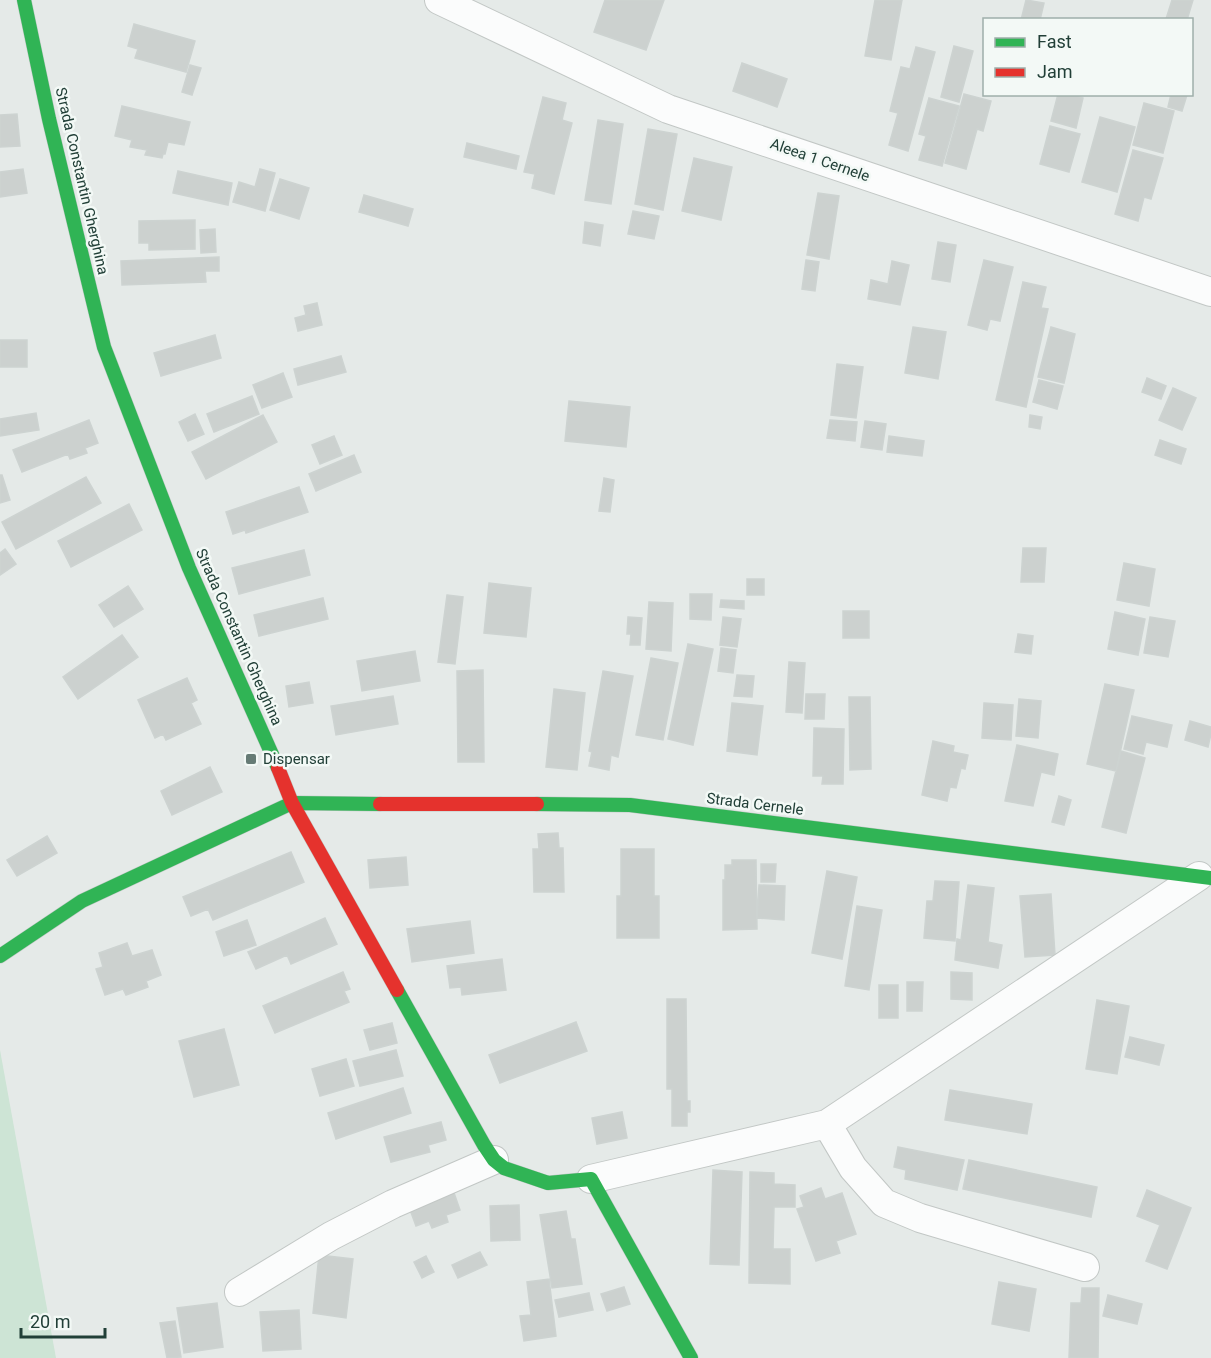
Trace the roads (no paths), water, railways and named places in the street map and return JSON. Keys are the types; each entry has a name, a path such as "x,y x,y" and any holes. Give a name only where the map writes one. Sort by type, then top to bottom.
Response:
{"street":[{"name":"Strada Constantin Gherghina","path":"24,0 104,348 189,568 271,749 292,803 494,1160"},
{"name":"Aleea 1 Cernele","path":"439,0 668,109 1211,292"},
{"name":"Strada Cernele","path":"292,803 630,805 1205,877"},
{"path":"0,956 82,901 292,803"},
{"path":"239,1292 331,1236 393,1204 494,1160 504,1168 548,1182 591,1179 827,1124 1205,877"},
{"path":"827,1124 853,1168 884,1203 920,1218 1085,1267"},
{"path":"591,1179 691,1358"}],"place":[{"name":"Dispensar","path":"251,759"}]}
